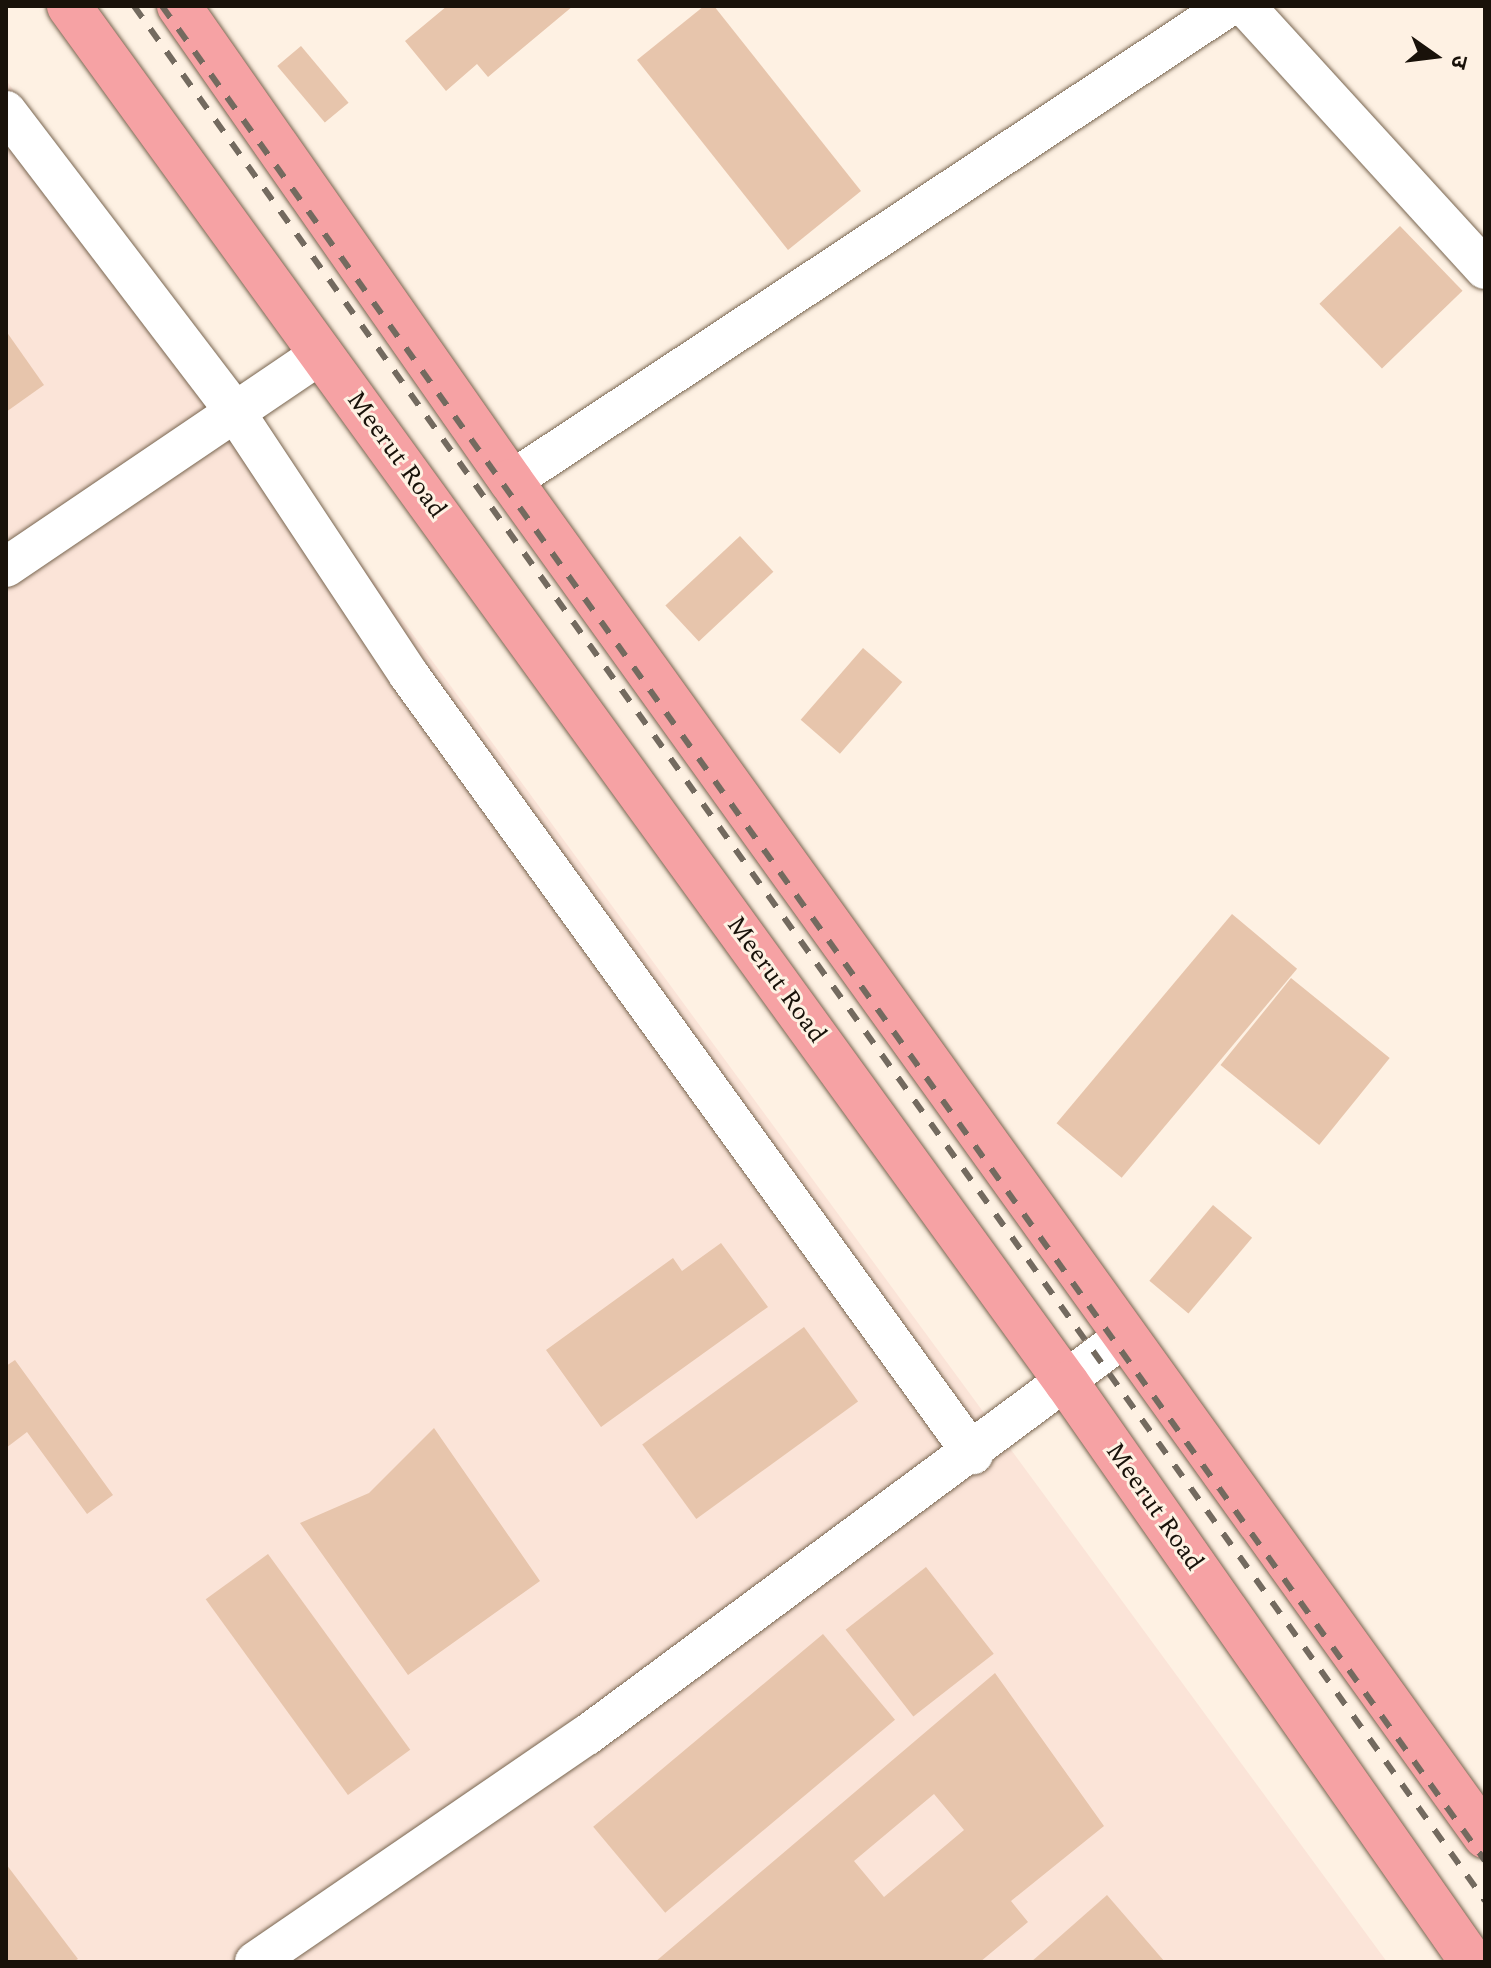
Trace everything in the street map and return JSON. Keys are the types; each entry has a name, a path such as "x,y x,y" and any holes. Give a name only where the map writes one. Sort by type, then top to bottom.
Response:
{"highway":[{"name":"Meerut Road","path":"69,6 1067,1383 1472,1962"},
{"path":"179,6 511,481 1485,1836"}],"street":[{"path":"511,481 1229,6"},
{"path":"1245,6 1485,269"},
{"path":"6,111 235,412 409,675 973,1454"},
{"path":"6,567 322,353"},
{"path":"255,1962 587,1735 973,1454 1124,1337"}],"shaded area":[{"path":"6,80 1387,1962 6,1962"}],"building":[{"path":"447,6 573,6 488,77 477,64 446,91 405,41"},
{"path":"704,6 714,6 861,191 788,250 637,60"},
{"path":"301,46 349,103 325,123 277,66"},
{"path":"1400,226 1463,291 1382,369 1319,304"},
{"path":"6,331 44,385 6,412"},
{"path":"740,536 773,572 699,641 665,606"},
{"path":"863,648 902,682 840,754 801,720"},
{"path":"1232,914 1297,969 1122,1178 1057,1123"},
{"path":"1291,978 1390,1058 1319,1145 1221,1065"},
{"path":"1213,1205 1252,1238 1188,1314 1149,1281"},
{"path":"721,1243 768,1307 601,1427 546,1350 673,1258 682,1271"},
{"path":"804,1327 858,1401 696,1519 642,1445"},
{"path":"15,1360 113,1495 87,1514 27,1432 6,1448 6,1366"},
{"path":"434,1428 540,1581 408,1675 300,1523 369,1493"},
{"path":"268,1554 410,1750 348,1795 206,1599"},
{"path":"926,1567 994,1654 913,1716 846,1630"},
{"path":"823,1634 895,1720 665,1913 593,1827"},
{"path":"995,1673 1104,1826 1011,1901 1028,1922 980,1962 655,1962","holes":["934,1794 964,1830 884,1897 854,1861"]},
{"path":"6,1864 78,1959 73,1962 6,1962"},
{"path":"1107,1895 1165,1962 1031,1962"}],"railway":[{"path":"134,6 1485,1901"},
{"path":"162,6 1485,1861"}]}
